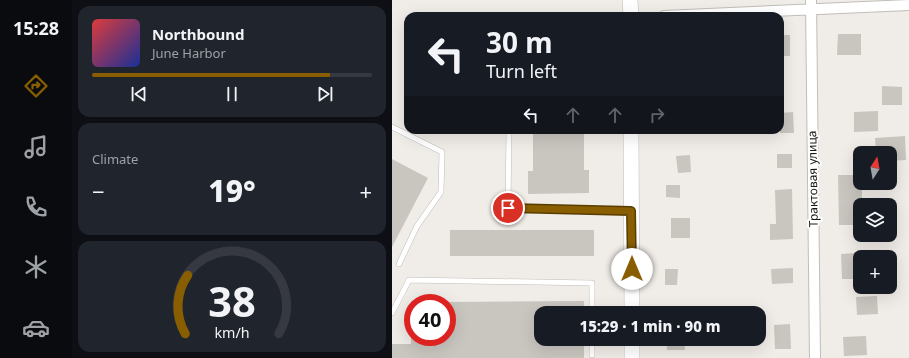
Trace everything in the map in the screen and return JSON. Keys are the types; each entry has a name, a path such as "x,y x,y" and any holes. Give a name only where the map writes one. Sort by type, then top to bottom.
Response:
{"street":[{"path":"630,0 631,12"},
{"path":"713,12 811,4 909,5"},
{"name":"Трактовая улица","path":"811,4 815,358"},
{"path":"631,134 632,306"},
{"path":"632,346 632,358"}],"lane":[{"path":"392,127 404,133"},
{"path":"399,264 417,226 441,192 442,152 406,134"},
{"path":"509,134 508,208 631,211"},
{"path":"392,313 409,280 592,283 592,306"},
{"path":"592,346 592,355"}],"building":[{"path":"838,34 861,34 861,55 837,55"},
{"path":"784,35 790,35 790,56 784,56"},
{"path":"882,86 902,87 902,105 882,105"},
{"path":"878,111 878,131 854,132 854,112"},
{"path":"793,112 794,133 784,133 784,113"},
{"path":"533,134 584,134 584,170 589,170 589,193 528,194 528,171 533,171"},
{"path":"905,136 906,160 897,161 897,146 876,146 875,138"},
{"path":"777,154 792,154 792,168 777,168"},
{"path":"690,155 691,172 678,173 676,156"},
{"path":"392,159 428,178 392,247"},
{"path":"838,175 853,175 853,190 862,190 862,198 853,198 853,225 839,225"},
{"path":"666,185 680,185 680,198 666,197"},
{"path":"792,189 793,239 770,240 770,224 776,224 775,190"},
{"path":"671,218 690,218 690,238 671,238"},
{"path":"450,230 594,230 594,256 450,256"},
{"path":"853,253 853,279 842,279 841,254"},
{"path":"793,268 793,283 772,284 771,269"},
{"path":"665,269 678,269 677,285 665,285"},
{"path":"877,296 878,314 857,315 856,297"},
{"path":"584,301 584,306 534,306 534,346 584,346 584,358 392,358 392,344 404,344 404,346 456,346 456,302"},
{"path":"790,324 791,349 775,349 774,325"},
{"path":"866,336 867,355 844,356 843,337"},
{"path":"667,346 685,346 685,350 667,350"}],"route":[{"path":"508,208 631,211 632,269"}]}
